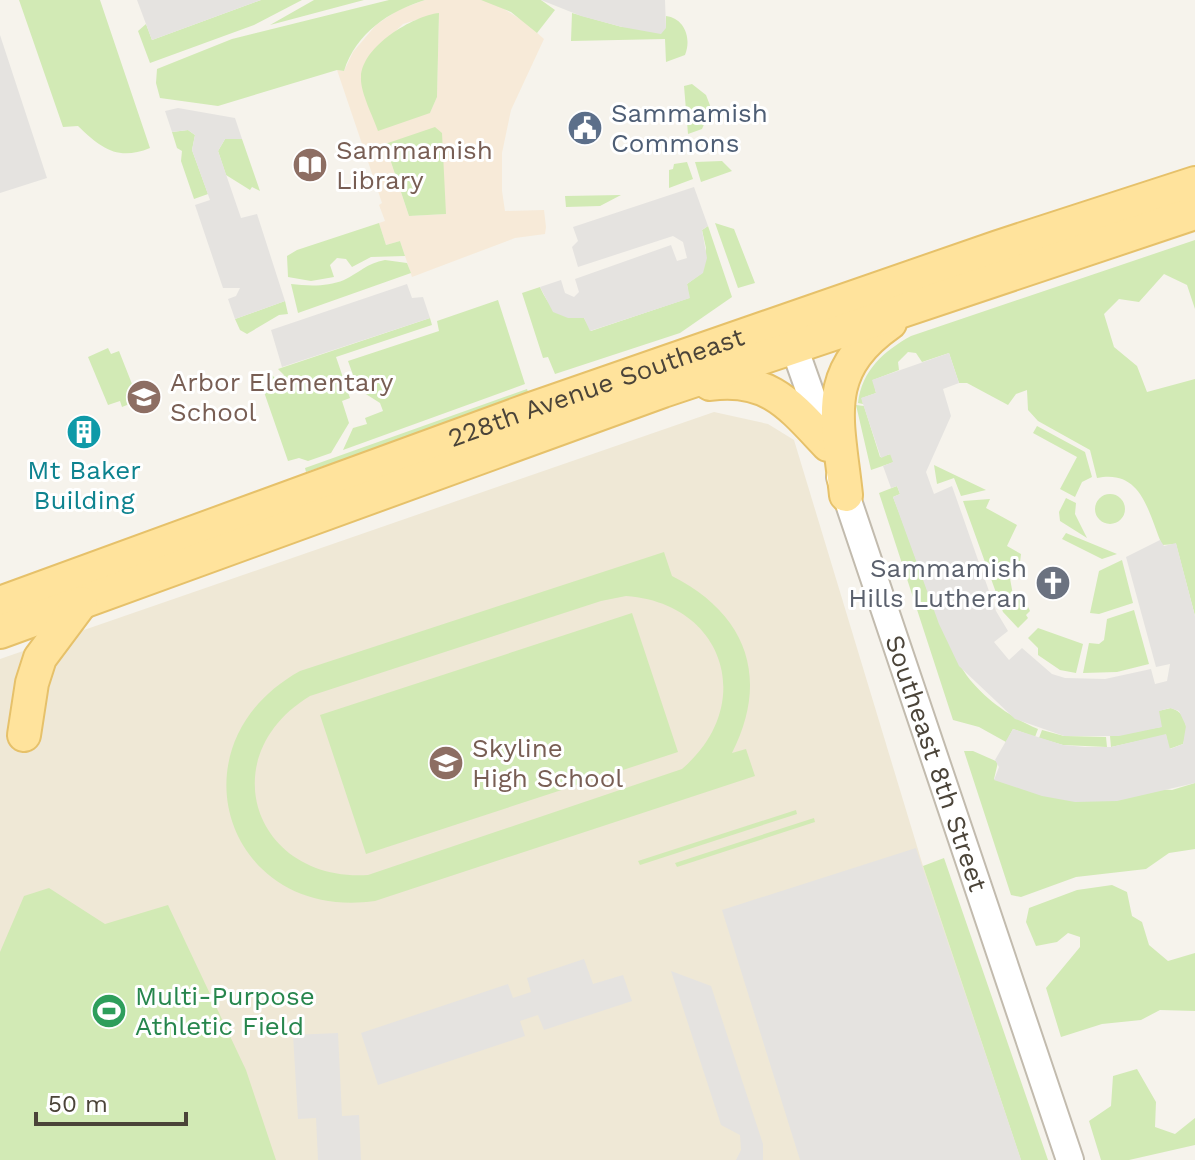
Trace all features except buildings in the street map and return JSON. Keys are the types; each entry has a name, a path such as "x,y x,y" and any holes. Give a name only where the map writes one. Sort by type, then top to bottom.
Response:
{"main road":[{"name":"228th Avenue Southeast","path":"0,632 663,391 789,334 1195,183"},
{"name":"228th Avenue Southeast","path":"0,603 531,409 789,334 915,305 1195,213"},
{"path":"846,495 838,417 844,372 853,355 868,339 915,305"},
{"path":"663,391 724,382 761,387 782,398 828,445"},
{"path":"0,709 24,735 32,683 40,658 81,603"}],"street":[{"name":"Southeast 8th Street","path":"789,334 1070,1160"}],"shaded area":[{"path":"137,0 261,0 152,40"},
{"path":"425,0 481,0 496,4 525,22 544,39 511,110 502,153 502,191 505,211 544,210 545,234 515,238 412,277 400,241 386,245 379,223 385,221 379,205 382,203 337,70 344,71 353,52 376,25 398,10","holes":["439,13 437,97 430,113 380,46 403,24","385,144 446,214 409,216"]},
{"path":"541,0 665,0 666,28 661,34 622,27 581,16"},
{"path":"0,35 47,178 0,193"},
{"path":"178,108 235,118 242,139 225,139 218,151 241,218 257,214 285,301 235,319 228,299 236,296 240,288 223,288 195,205 210,200 192,150 195,135 188,130 172,132 165,111"},
{"path":"694,187 708,226 702,230 707,258 703,273 687,284 690,298 590,331 584,318 568,318 553,312 540,287 561,280 565,293 574,297 579,292 575,279 671,245 677,261 687,258 683,242 673,236 578,267 572,247 578,241 573,227"},
{"path":"407,284 412,298 423,297 430,318 282,367 271,330"},
{"path":"949,353 959,383 943,389 951,416 926,472 934,494 952,486 996,611 1008,631 994,642 1009,660 1022,648 1052,674 1065,678 1105,679 1151,669 1155,684 1167,681 1170,664 1156,667 1126,557 1160,540 1164,546 1176,543 1195,616 1195,783 1117,801 1075,802 1042,796 994,780 999,767 995,760 1013,729 1063,745 1085,747 1111,747 1166,734 1170,749 1183,744 1186,726 1179,711 1170,708 1159,711 1162,727 1119,736 1064,736 1015,719 959,666 939,624 893,497 900,494 897,486 891,488 883,466 893,462 890,454 881,458 861,398 876,393 872,380"},
{"name":"Skyline High School","path":"714,412 768,424 794,440 923,866 1021,1160 0,1160 0,659"},
{"path":"916,848 1021,1160 800,1160 722,910"},
{"path":"584,959 593,984 623,975 632,1001 544,1030 538,1015 520,1021 525,1036 378,1085 361,1033 508,984 513,998 531,992 527,978"},
{"path":"671,971 711,986 763,1144 763,1160 736,1160 741,1150 740,1135 721,1125"},
{"path":"338,1033 342,1116 359,1115 361,1160 318,1160 316,1118 298,1119 293,1035"}],"green space":[{"path":"19,0 100,0 150,148 119,153 95,141 78,126 63,127"},
{"path":"261,0 302,0 254,25 150,63 138,31 146,24 152,40"},
{"path":"314,0 364,0 270,25"},
{"path":"389,0 425,0 399,10 376,25 357,45 344,71 337,70 218,106 160,98 156,83 157,69 232,39"},
{"path":"481,0 541,0 555,10 537,33 511,12"},
{"path":"439,13 437,97 430,113 378,131 363,90 361,77 364,65 370,54 391,34 416,20"},
{"path":"572,13 622,27 666,28 666,16 672,18 685,30 688,42 685,55 666,62 665,39 571,41"},
{"path":"692,84 706,95 711,108 702,129 688,134 684,86"},
{"path":"435,127 442,133 446,214 409,216 385,144"},
{"path":"188,130 195,135 192,150 208,194 194,199 181,161 182,151 177,148 172,132"},
{"path":"225,139 242,139 260,191 252,187 250,190 226,175 218,151"},
{"path":"722,161 732,171 701,182 695,162"},
{"path":"687,162 693,179 669,188 669,170 673,169 674,164"},
{"path":"621,195 600,206 566,207 565,196"},
{"path":"379,223 386,245 400,241 405,256 371,257 352,267 346,259 337,258 330,265 334,277 311,281 288,277 287,256 297,250"},
{"path":"715,223 734,229 755,283 738,288"},
{"path":"708,226 732,297 680,333 555,374 548,357 543,358 522,293 540,287 557,311 584,318 591,331 689,298 687,284 702,273 706,248 702,230"},
{"path":"1195,240 1195,309 1187,285 1164,274 1139,302 1119,299 1104,314 1114,347 1137,366 1147,392 1195,379 1195,616 1176,544 1162,545 1141,496 1124,480 1097,478 1090,450 1038,421 1028,410 1027,390 1016,394 1008,405 967,383 959,383 949,353 922,362 916,353 908,352 898,362 899,370 873,380 876,393 862,398 863,404 858,403 869,371 892,348 911,336"},
{"path":"385,260 407,263 411,273 298,313 291,284 338,282"},
{"path":"498,300 525,384 343,450 353,428 367,424 365,418 383,411 380,403 358,389 348,361 439,331 437,321"},
{"path":"285,301 288,314 279,315 247,334 240,330 235,319"},
{"path":"430,318 432,325 336,357 350,398 342,401 349,423 331,453 308,461 299,458 288,461 264,392 270,373 275,378 284,375 278,369"},
{"path":"108,348 111,354 119,351 132,384 136,382 142,399 122,407 120,401 108,405 88,357"},
{"path":"527,389 530,397 306,472 305,468"},
{"path":"856,405 864,406 880,457 891,454 894,462 871,470"},
{"path":"1037,426 1085,452 1092,477 1082,482 1075,497 1060,489 1077,457 1033,433"},
{"path":"934,465 986,490 961,496 954,478 937,484"},
{"path":"897,486 900,494 893,497 932,603 959,663 974,684 993,702 1038,729 1035,737 1013,729 1006,742 979,727 953,720 879,493"},
{"path":"1110,494 1121,498 1125,509 1121,520 1110,524 1099,520 1095,509 1099,498"},
{"path":"1066,498 1076,503 1075,514 1087,538 1060,521 1059,512"},
{"path":"990,499 986,508 1017,525 1007,546 1021,554 1019,571 1009,573 1013,595 1022,594 1030,611 1026,615 1028,618 1018,628 1003,612 963,501"},
{"path":"1066,533 1117,554 1102,559 1062,539"},
{"path":"664,552 672,576 698,591 718,609 734,629 744,651 749,674 749,699 732,753 746,749 755,776 375,901 324,900 282,884 251,857 232,821 226,781 235,741 259,703 300,671","holes":["626,596 660,603 687,617 707,637 719,661 723,688 719,716 705,743 682,769 368,875 329,872 297,858 273,837 259,811 255,781 261,750 279,721 310,696 601,601"]},
{"path":"1122,560 1133,603 1099,614 1090,613 1099,571"},
{"path":"1134,610 1149,664 1117,672 1083,673 1089,643 1099,644 1104,640 1107,619"},
{"path":"632,613 678,752 366,854 320,715"},
{"path":"1038,628 1083,644 1076,673 1060,670 1038,655 1038,648 1028,638"},
{"path":"1171,708 1185,722 1183,744 1169,749 1166,735 1111,747 1110,736 1161,727 1158,711"},
{"path":"1042,730 1064,736 1106,737 1107,747 1063,745 1039,738"},
{"path":"964,751 973,751 998,762 994,779 1172,790 1195,783 1195,849 1169,853 1146,869 1076,877 1021,897 1011,895"},
{"path":"796,810 797,814 640,865 638,861"},
{"path":"814,818 815,822 677,867 675,863"},
{"path":"944,858 1048,1160 1021,1160 923,866"},
{"path":"1112,885 1127,892 1132,916 1142,922 1149,945 1168,961 1195,953 1195,1011 1160,1010 1141,1020 1102,1024 1061,1037 1046,988 1080,947 1080,937 1068,933 1057,942 1036,946 1026,922 1029,908 1077,890"},
{"name":"Multi-Purpose Athletic Field","path":"49,888 105,924 168,905 246,1070 276,1160 0,1160 0,952 24,896"},
{"path":"1137,1069 1156,1102 1155,1127 1175,1134 1195,1118 1195,1145 1129,1160 1101,1160 1089,1121 1111,1106 1113,1076"}],"place":[{"name":"Sammamish Commons","path":"585,128"},
{"name":"Sammamish Library","path":"310,165"},
{"name":"Arbor Elementary School","path":"144,397"},
{"name":"Mt Baker Building","path":"84,432"},
{"name":"Sammamish Hills Lutheran","path":"1053,583"},
{"name":"Skyline High School","path":"446,763"},
{"name":"Multi-Purpose Athletic Field","path":"109,1011"}]}
